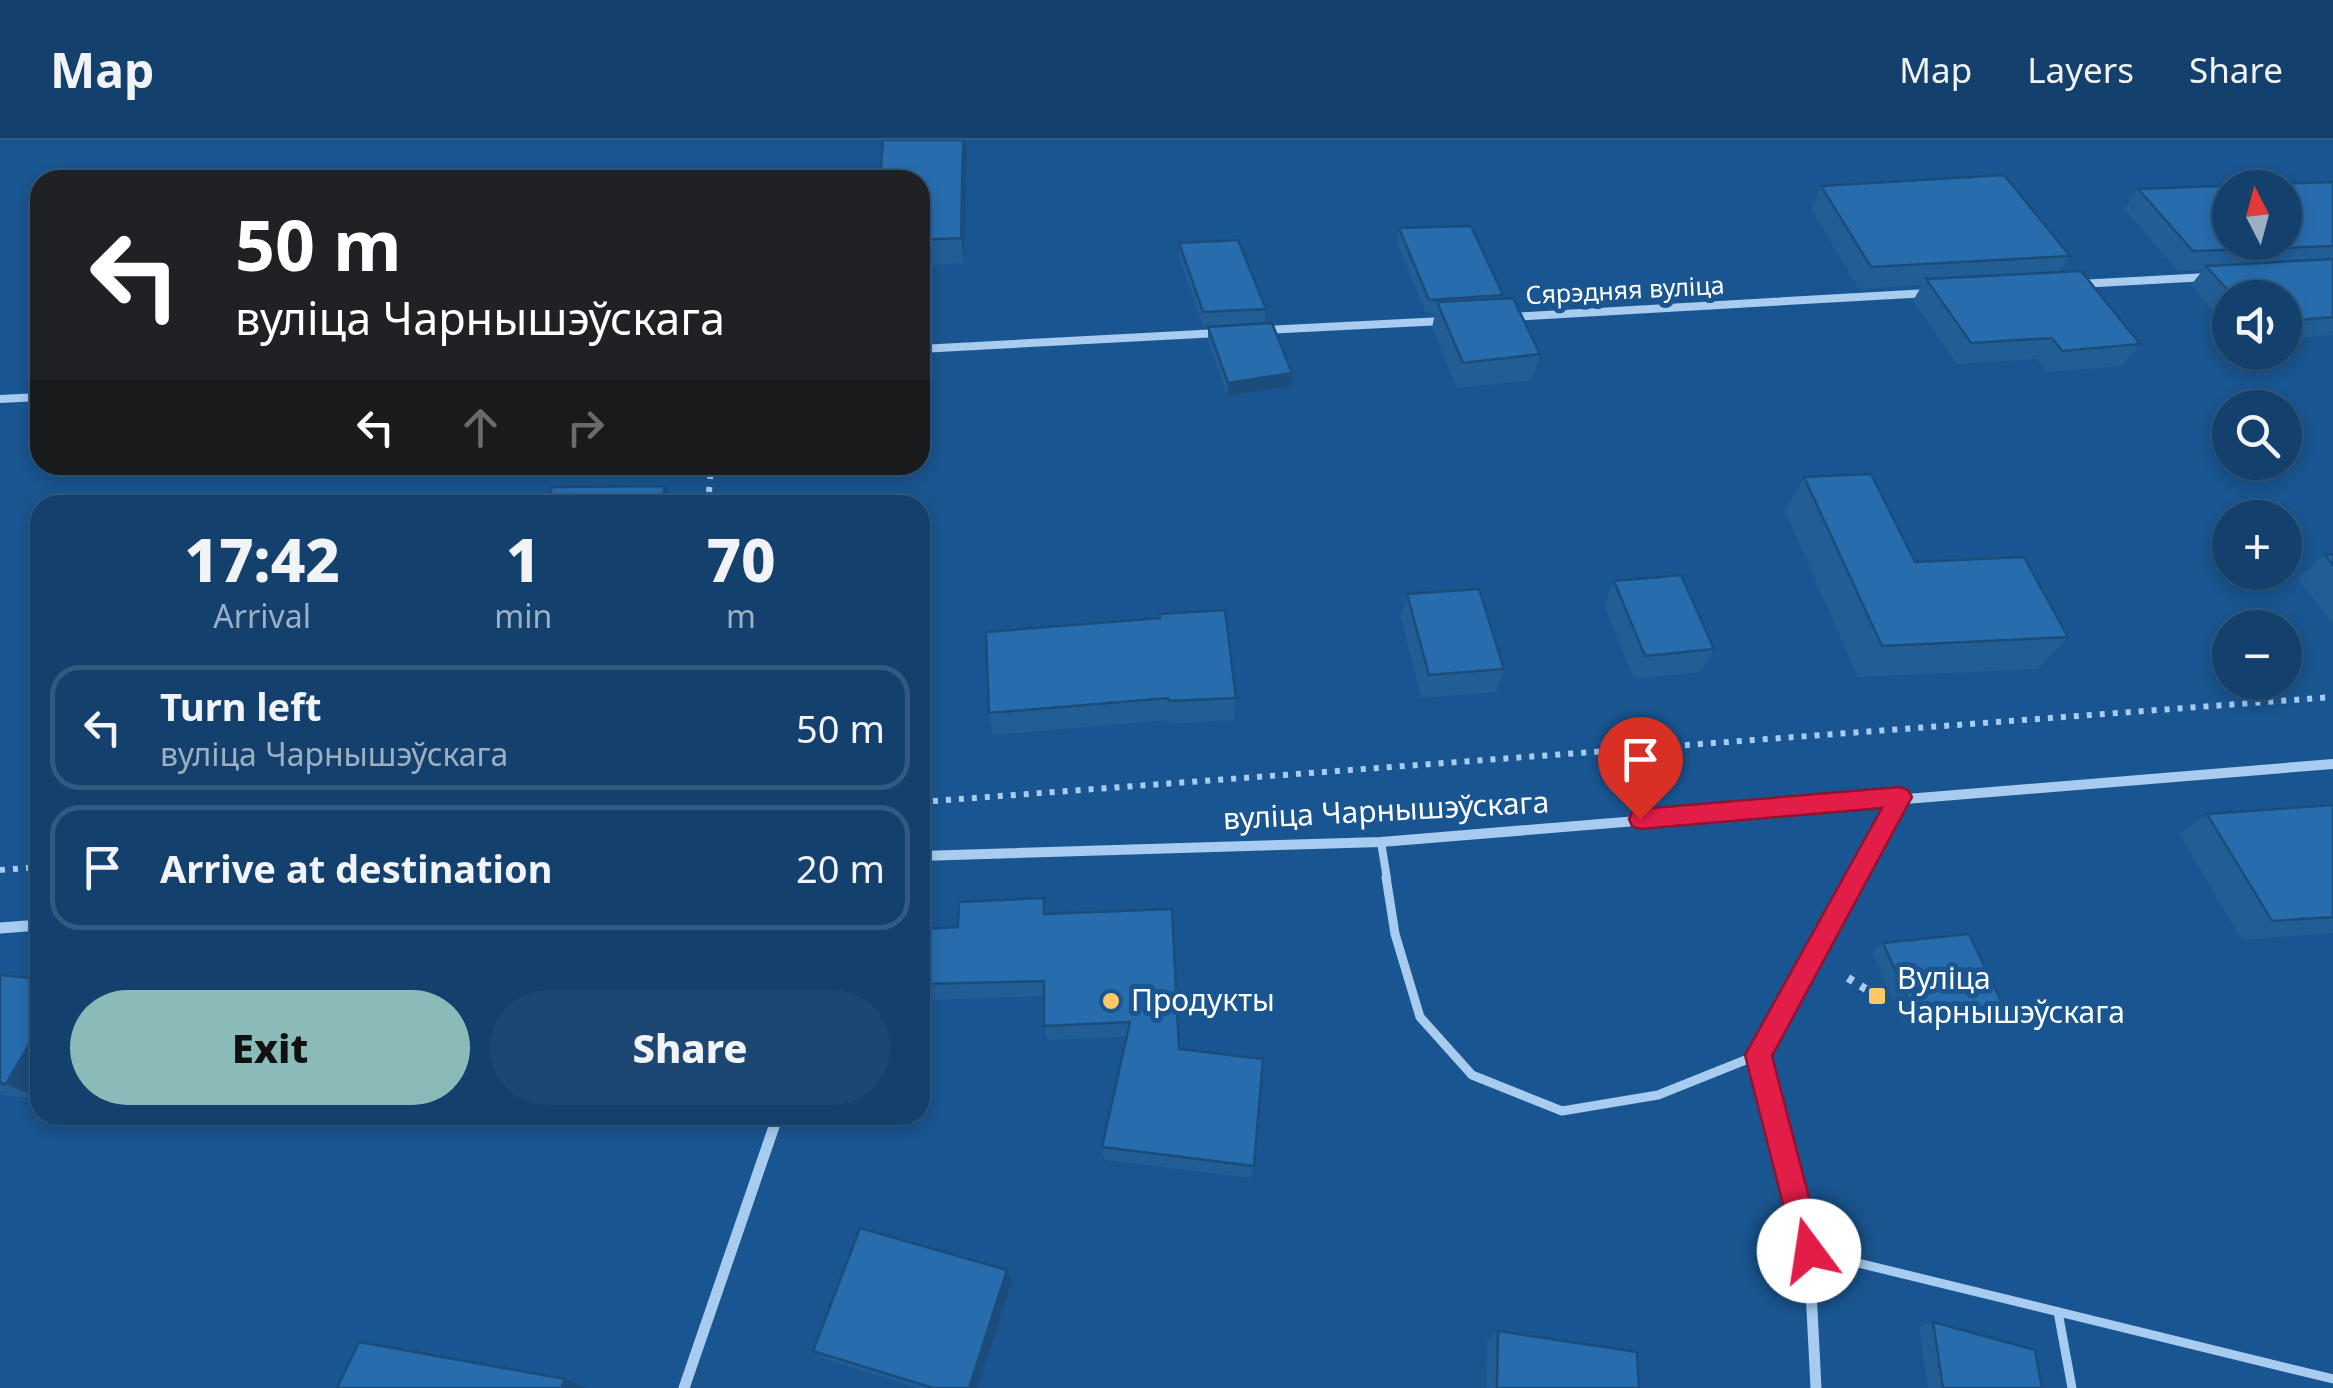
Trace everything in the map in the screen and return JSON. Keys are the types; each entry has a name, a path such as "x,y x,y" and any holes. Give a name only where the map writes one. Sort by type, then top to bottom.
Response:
{"street":[{"path":"2074,284 2213,276"},
{"name":"Сярэдняя вуліца","path":"1495,318 1934,292"},
{"path":"1257,331 1455,320"},
{"path":"930,348 1237,332"},
{"path":"0,399 30,398"},
{"name":"вуліца Чарнышэўскага","path":"930,858 1381,842 2333,764"},
{"path":"1816,1388 1809,1251 1758,1055 1900,797"},
{"path":"0,928 30,926"},
{"path":"684,1388 775,1125"}],"lane":[{"path":"1381,842 1395,934 1420,1017 1472,1075 1562,1111 1658,1095 1758,1055"},
{"path":"1809,1251 2333,1379"},
{"path":"2058,1312 2072,1388"}],"path":[{"path":"930,801 2333,697"},
{"path":"0,870 30,868"}],"building":[{"path":"883,140 963,140 961,238 930,240 930,170 881,170"},
{"path":"2004,175 2070,256 1871,267 1821,186"},
{"path":"2333,182 2333,246 2302,247 2302,183"},
{"path":"2212,186 2212,250 2193,251 2138,189"},
{"path":"1471,226 1503,295 1429,300 1399,228"},
{"path":"1238,240 1266,309 1203,312 1179,243"},
{"path":"2333,259 2333,317 2302,320 2302,280 2219,280 2206,266"},
{"path":"2081,271 2140,344 2062,351 2052,338 1971,343 1926,279"},
{"path":"1513,298 1540,354 1463,363 1437,302"},
{"path":"1272,323 1292,373 1228,383 1208,327"},
{"path":"1871,474 1915,562 2024,557 2068,637 1882,646 1804,477"},
{"path":"665,486 663,495 549,495 552,487"},
{"path":"1681,575 1714,649 1645,656 1614,581"},
{"path":"1479,589 1504,669 1429,675 1407,594"},
{"path":"1225,610 1236,698 1168,698 989,713 986,632"},
{"path":"2333,805 2333,917 2272,921 2207,814"},
{"path":"1044,898 1044,914 1172,909 1179,1049 1263,1059 1254,1166 1102,1147 1130,1022 1044,1026 1044,981 930,984 930,929 958,927 959,902"},
{"path":"1969,934 2003,1005 1915,1014 1883,943"},
{"path":"0,975 30,978 30,1043 6,1084 0,1083"},
{"path":"860,1228 1007,1270 969,1388 933,1388 813,1351"},
{"path":"1933,1322 2035,1350 2042,1388 1943,1388"},
{"path":"1498,1331 1637,1352 1639,1388 1497,1388"},
{"path":"359,1342 565,1379 561,1388 337,1388"}],"place":[{"name":"Вуліца Чарнышэўскага","path":"1877,996"},
{"name":"Продукты","path":"1111,1001"}],"route":[{"path":"1640,819 1900,797 1758,1055 1809,1251"}]}
